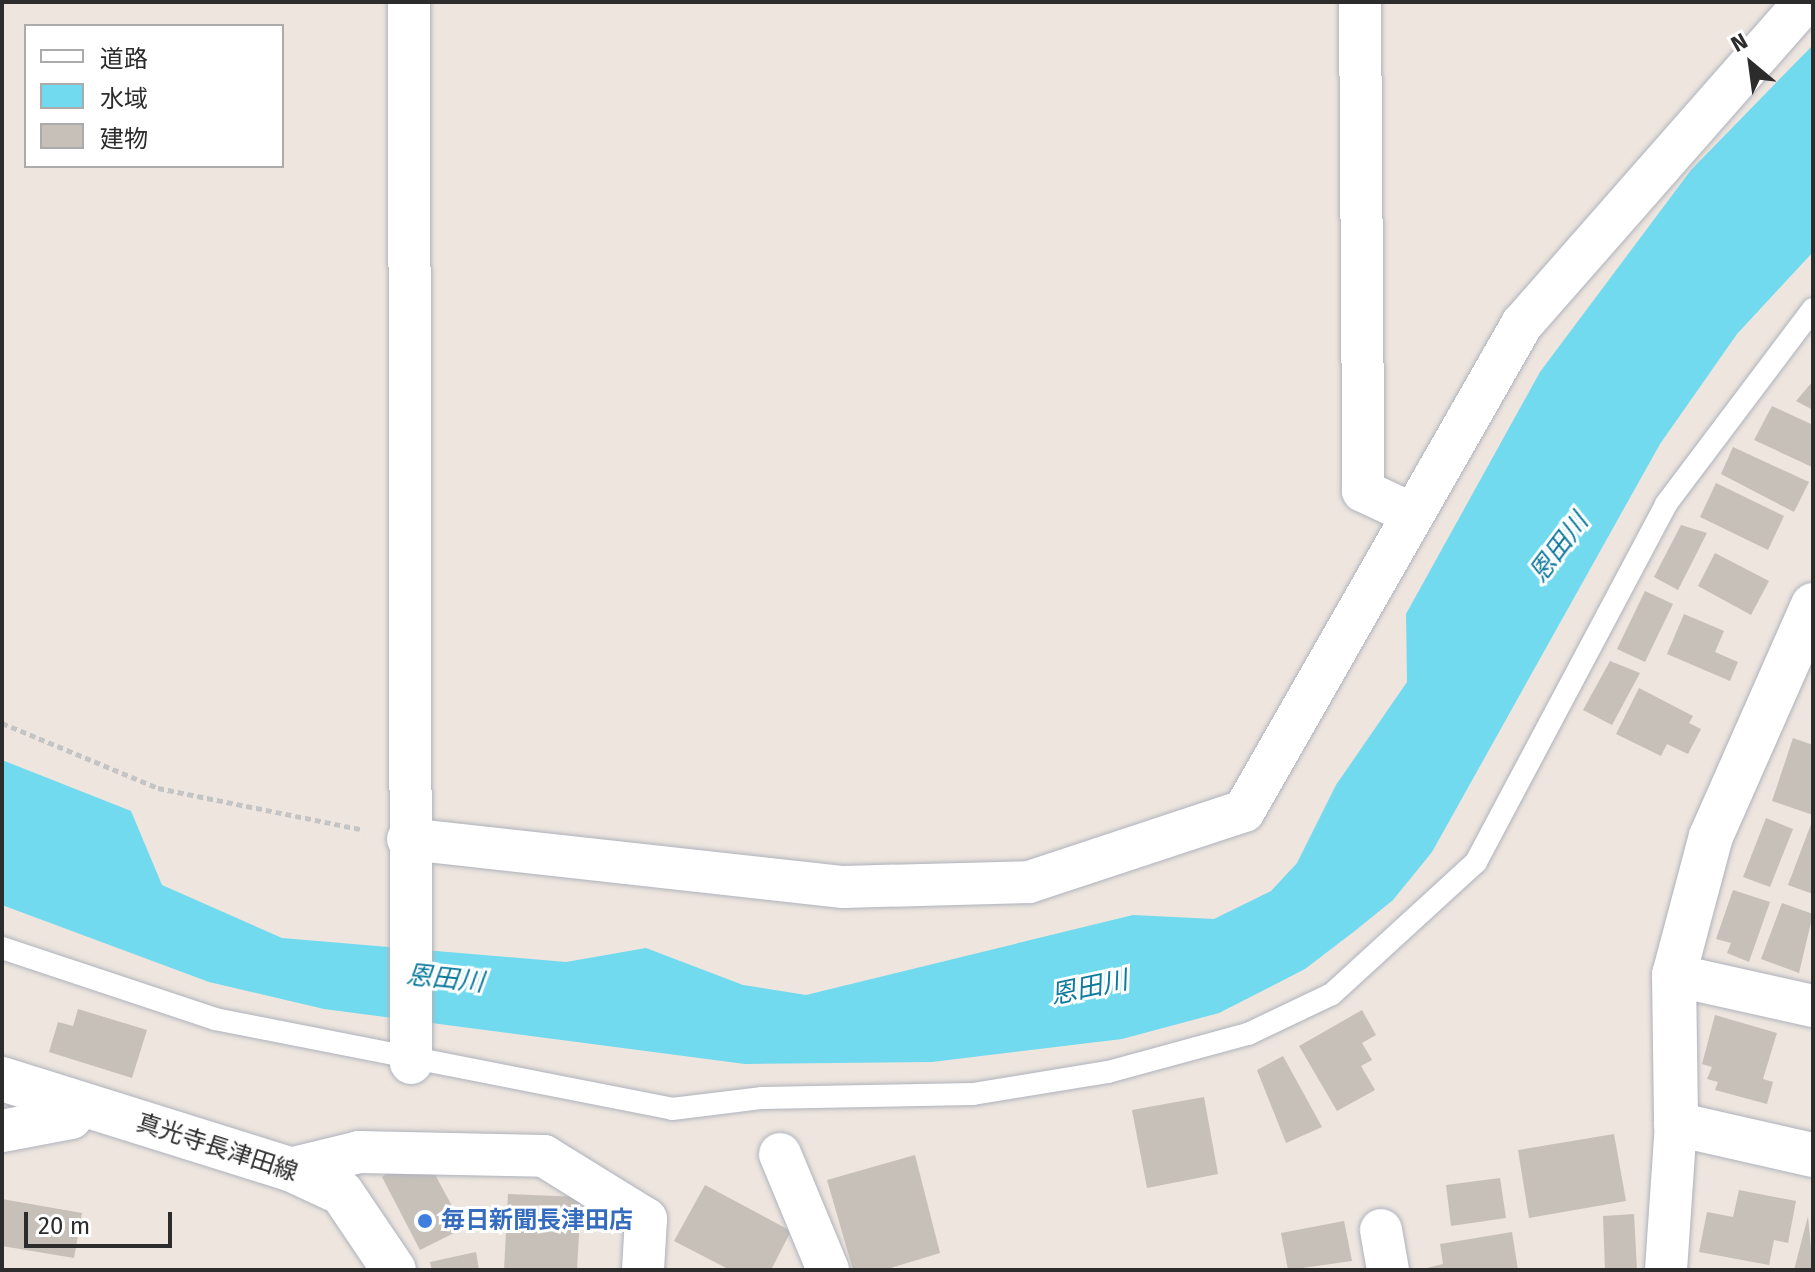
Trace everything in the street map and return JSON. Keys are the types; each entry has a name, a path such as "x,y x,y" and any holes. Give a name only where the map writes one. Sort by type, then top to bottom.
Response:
{"street":[{"path":"409,2 410,1050"},
{"path":"1360,2 1363,491 1412,514"},
{"path":"409,846 843,887 1029,882 1244,811 1522,324 1805,2"},
{"path":"1666,1270 1676,1124 1674,975 1711,836 1813,605"},
{"path":"1674,975 1813,1006"},
{"name":"真光寺長津田線","path":"2,1079 290,1169 342,1193 394,1270"},
{"path":"2,1131 71,1118 81,1105"},
{"path":"1676,1124 1813,1155"},
{"path":"290,1169 359,1152 544,1156 646,1219 653,1266"},
{"path":"780,1154 828,1270"},
{"path":"1381,1230 1388,1270"}],"lane":[{"path":"2,948 215,1019 410,1050 672,1109 762,1098 973,1094 1108,1072 1248,1034 1332,994 1476,862 1666,504 1813,309"}],"path":[{"path":"2,723 158,788 409,846"}],"water":[{"name":"恩田川","path":"1813,45 1813,252 1737,334 1660,444 1432,852 1393,900 1305,969 1219,1013 1122,1039 932,1062 745,1064 324,1009 209,982 2,905 2,760 131,811 162,885 282,938 566,962 646,948 743,985 806,995 1133,915 1214,919 1271,891 1297,863 1336,785 1407,682 1406,614 1540,372 1691,170"}],"building":[{"path":"1813,381 1813,410 1796,401"},
{"path":"1772,406 1813,425 1812,467 1754,440"},
{"path":"1733,447 1809,482 1794,512 1721,474"},
{"path":"1716,483 1784,516 1768,550 1700,517"},
{"path":"1681,525 1707,533 1678,590 1654,577"},
{"path":"1715,553 1769,581 1751,615 1698,586"},
{"path":"1645,591 1673,604 1645,662 1617,649"},
{"path":"1684,614 1724,631 1715,652 1738,662 1730,681 1667,654"},
{"path":"1610,661 1640,673 1612,725 1583,710"},
{"path":"1639,688 1693,716 1689,723 1701,729 1688,754 1667,744 1661,756 1616,734"},
{"path":"1793,738 1813,745 1813,815 1772,801"},
{"path":"1766,818 1793,829 1770,887 1743,877"},
{"path":"1813,819 1813,894 1788,885"},
{"path":"1733,890 1770,902 1749,962 1727,953 1731,943 1716,939"},
{"path":"1782,903 1813,914 1799,973 1761,959"},
{"path":"78,1009 147,1030 132,1078 49,1052 58,1022 73,1026"},
{"path":"1362,1010 1376,1035 1362,1043 1372,1060 1361,1066 1375,1090 1337,1111 1299,1046"},
{"path":"1715,1015 1777,1033 1763,1079 1773,1082 1767,1104 1715,1090 1718,1082 1707,1079 1712,1067 1702,1064"},
{"path":"1283,1056 1322,1127 1286,1143 1257,1070"},
{"path":"1204,1097 1218,1174 1147,1188 1132,1110"},
{"path":"1614,1134 1626,1201 1529,1218 1518,1150"},
{"path":"915,1155 940,1253 884,1270 853,1270 827,1180"},
{"path":"396,1167 433,1171 464,1228 420,1250 382,1177"},
{"path":"1500,1178 1506,1218 1451,1226 1446,1185"},
{"path":"705,1185 791,1231 771,1270 730,1270 674,1241"},
{"path":"1739,1190 1796,1201 1788,1243 1774,1240 1769,1265 1699,1252 1707,1212 1733,1217"},
{"path":"508,1194 581,1197 577,1270 504,1270"},
{"path":"2,1199 82,1213 74,1258 2,1246"},
{"path":"1634,1214 1637,1270 1605,1270 1603,1216"},
{"path":"1808,1216 1813,1270 1794,1270"},
{"path":"1344,1221 1352,1261 1288,1270 1281,1233"},
{"path":"1512,1232 1518,1270 1419,1270 1443,1264 1440,1244"},
{"path":"476,1252 479,1270 432,1270 430,1262"}],"place":[{"name":"毎日新聞長津田店","path":"425,1221"}]}
